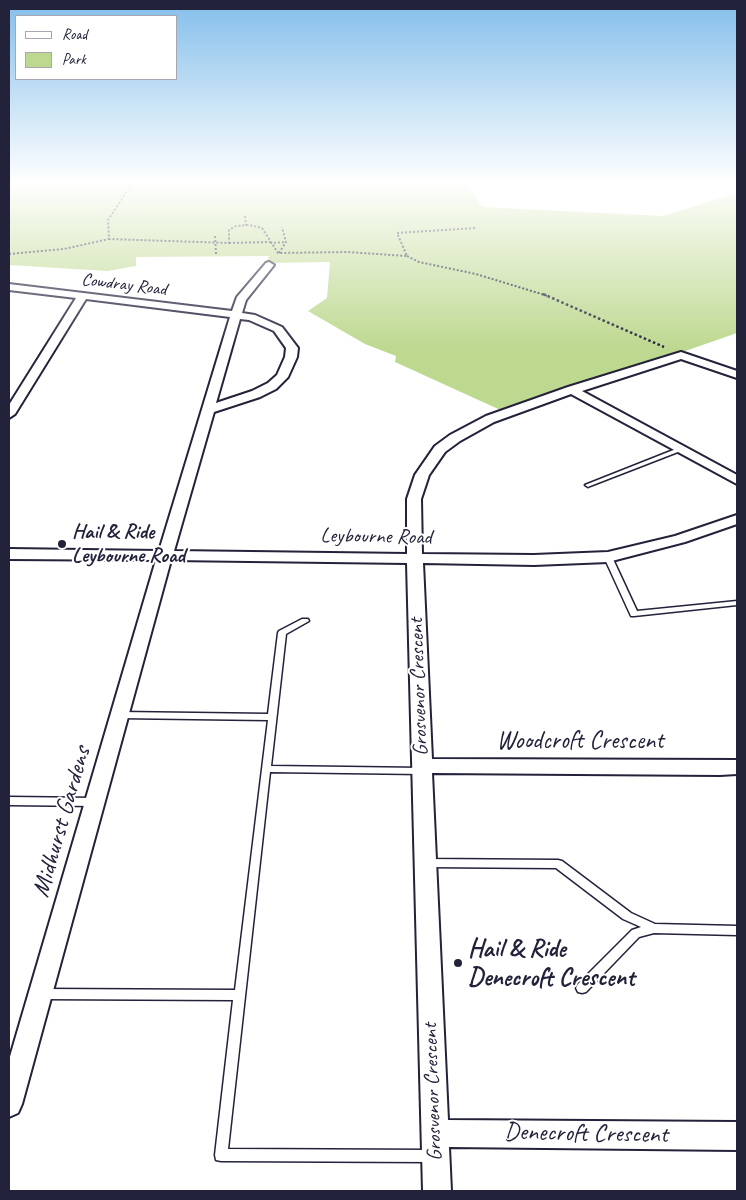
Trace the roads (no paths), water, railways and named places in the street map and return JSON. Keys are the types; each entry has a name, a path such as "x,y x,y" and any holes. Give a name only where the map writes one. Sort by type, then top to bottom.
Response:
{"street":[{"name":"Midhurst Gardens","path":"9,1104 165,555 236,315 241,299 269,265"},
{"name":"Cowdray Road","path":"9,287 251,317 278,329 292,348 291,358 282,377 272,386 236,402 207,410"},
{"path":"9,414 83,296"},
{"name":"Grosvenor Crescent","path":"437,1191 414,559 414,499 422,475 440,449 455,438 490,419 681,355 737,375"},
{"path":"572,390 737,480"},
{"name":"Leybourne Road","path":"9,554 534,560 608,557 680,539 737,519"},
{"name":"Woodcroft Crescent","path":"422,769 737,767"},
{"name":"Denecroft Crescent","path":"435,1145 737,1136"}],"lane":[{"path":"588,485 680,449"},
{"path":"608,557 634,614 737,603"},
{"path":"305,621 282,633 221,1155 435,1145"},
{"path":"120,714 272,717"},
{"path":"266,769 422,769"},
{"path":"9,801 95,802"},
{"path":"425,863 558,864 627,916 654,928"},
{"path":"582,988 636,934 654,928 737,931"},
{"path":"40,994 240,995"}],"place":[{"name":"Hail & Ride Leybourne Road","path":"62,544"},
{"name":"Hail & Ride Denecroft Crescent","path":"458,963"}]}
